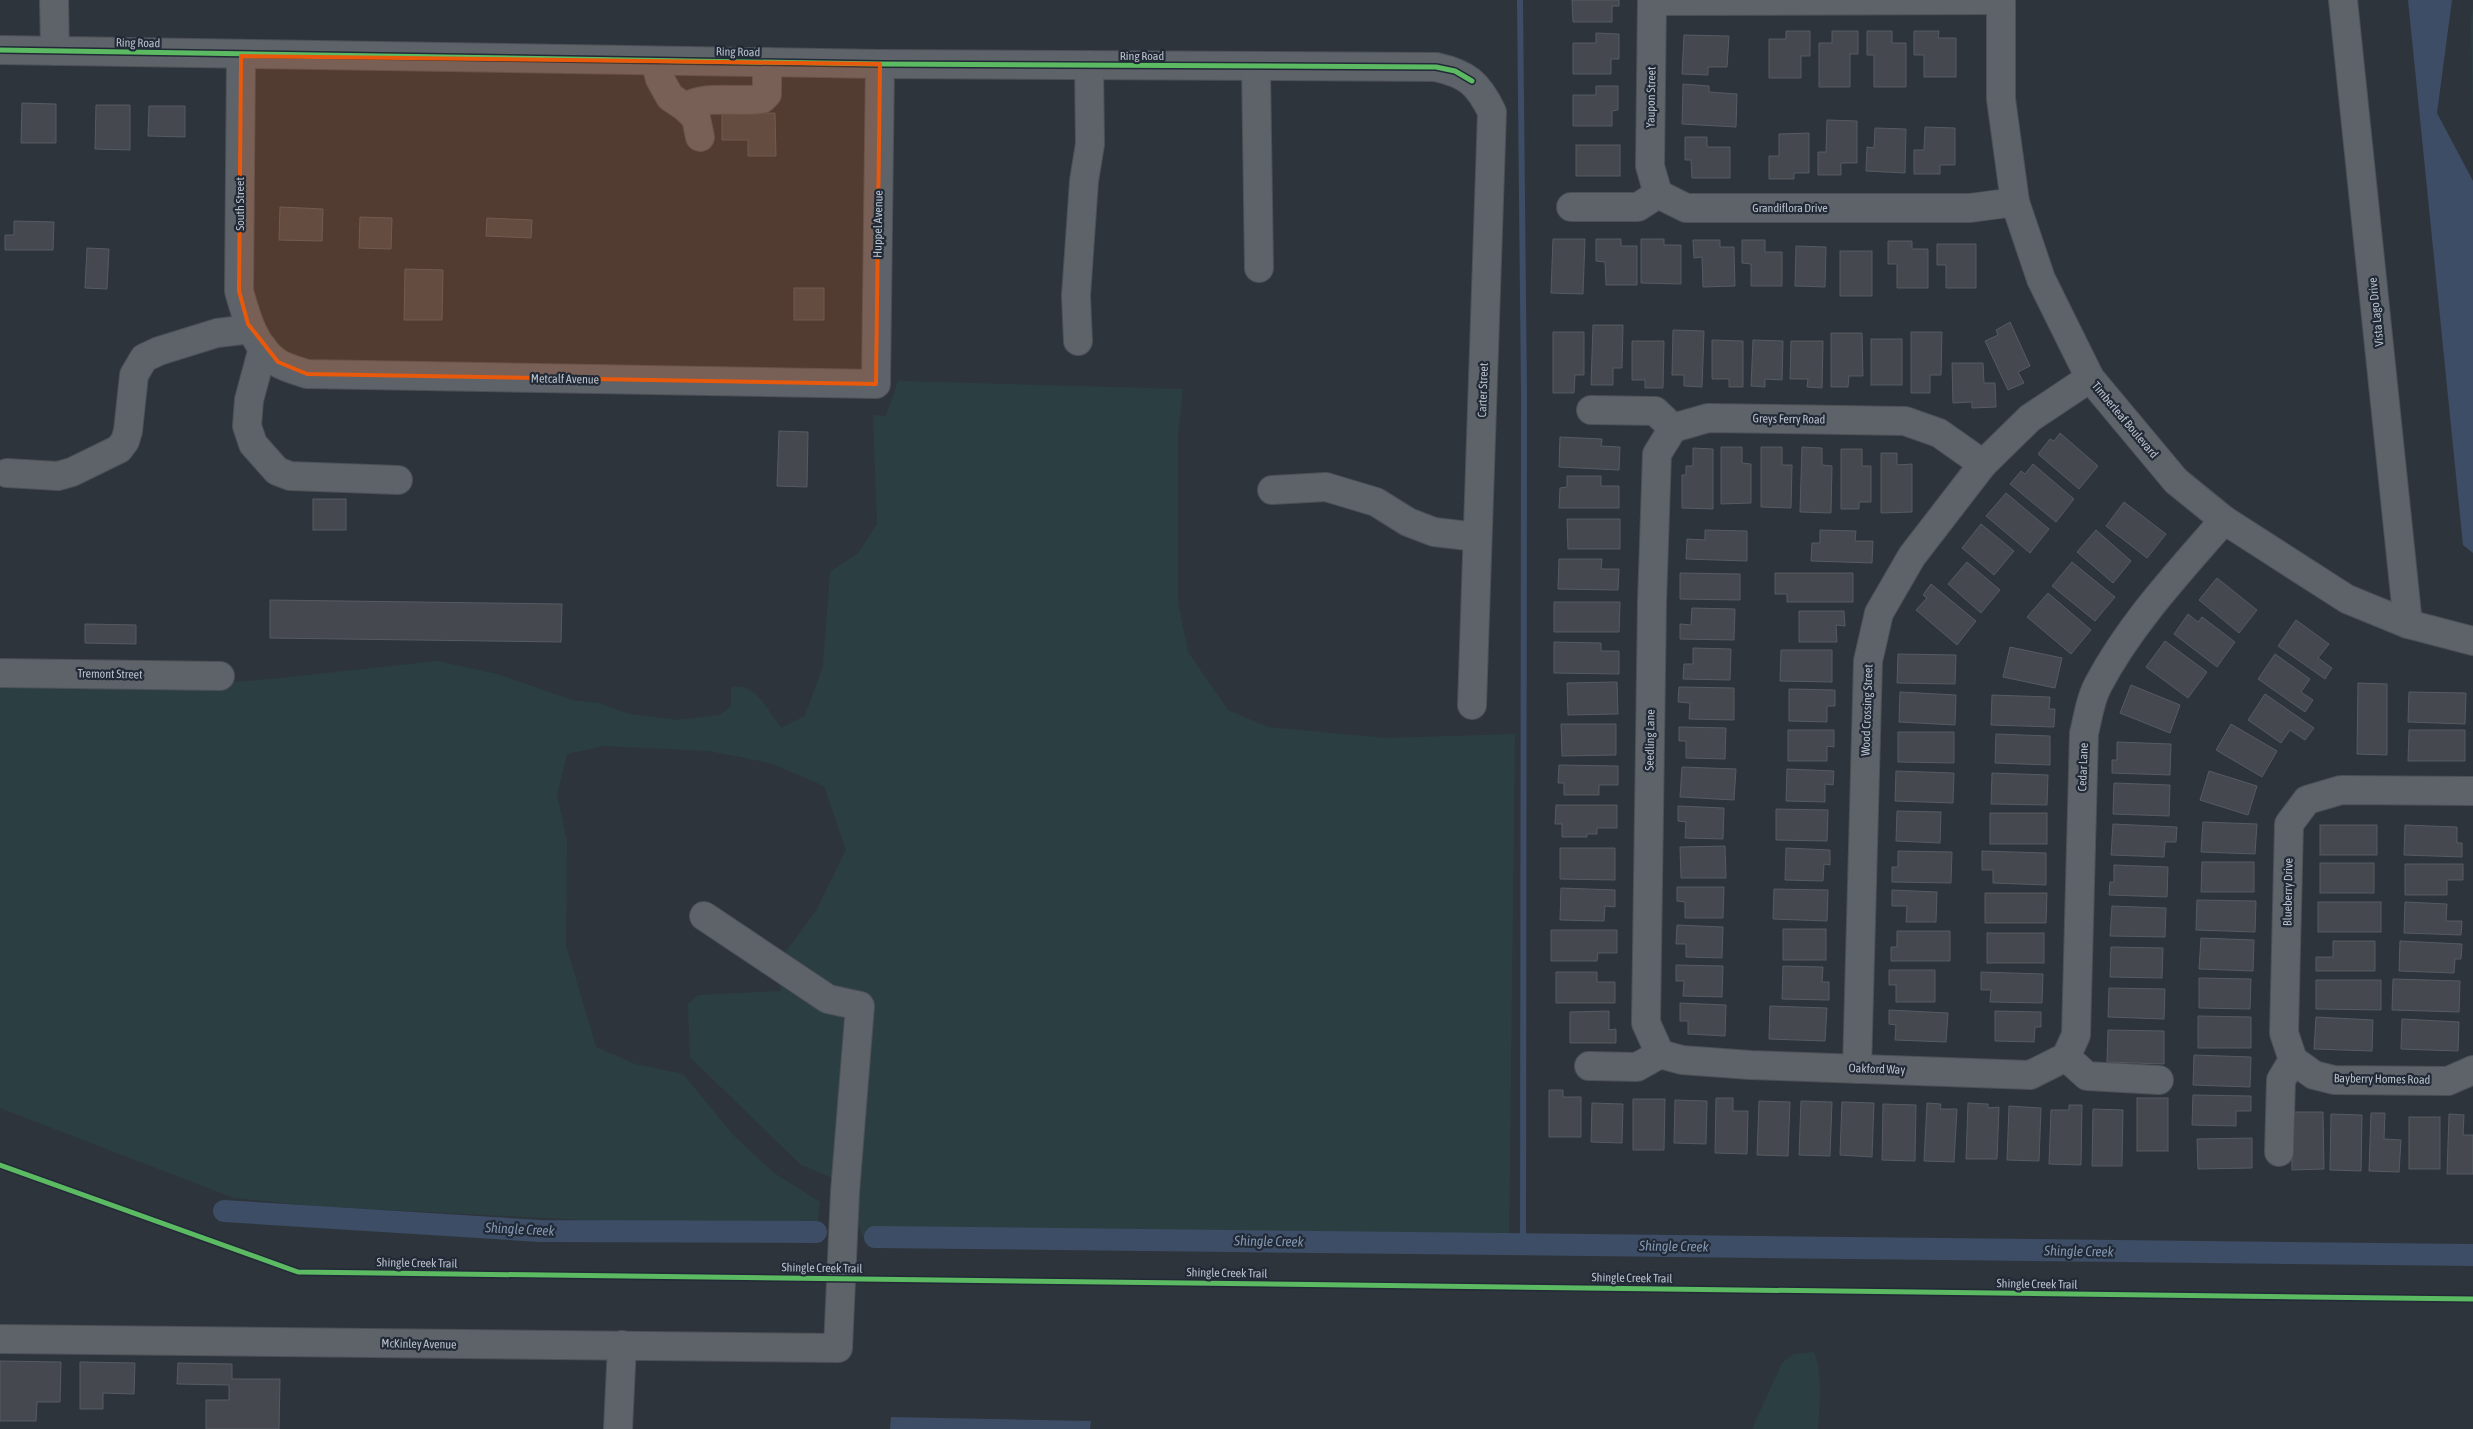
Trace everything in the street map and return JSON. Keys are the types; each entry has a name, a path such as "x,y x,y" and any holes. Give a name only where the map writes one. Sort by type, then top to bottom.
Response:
{"street":[{"path":"54,0 55,51"},
{"path":"1652,0 2001,0"},
{"name":"Yaupon Street","path":"1652,0 1650,166 1658,194"},
{"name":"Timberleaf Boulevard","path":"2001,0 2001,99 2015,202 2041,279 2090,378 2176,481 2224,520 2347,598 2408,624 2473,641"},
{"name":"Vista Lago Drive","path":"2343,0 2408,624"},
{"name":"Ring Road","path":"0,50 241,56 880,64 1436,67 1455,71 1472,81"},
{"name":"South Street","path":"241,56 239,291 257,338"},
{"path":"655,61 660,79 670,97 685,107 696,118 700,137"},
{"path":"685,107 694,102 708,99 762,99 767,94 767,62"},
{"name":"Huppel Avenue","path":"876,384 880,64"},
{"path":"1078,341 1076,296 1084,181 1090,144 1089,65"},
{"path":"1256,67 1259,268"},
{"name":"Carter Street","path":"1472,81 1482,91 1492,112 1472,705"},
{"path":"1571,208 1638,207 1658,194"},
{"name":"Grandiflora Drive","path":"1658,194 1686,208 1970,208 2015,202"},
{"path":"7,473 58,476 72,472 119,449 125,441 128,430 134,375 144,358 159,351 217,333 257,338 247,426 253,444 277,470 290,476 398,480"},
{"name":"Metcalf Avenue","path":"257,338 278,362 308,374 876,384"},
{"name":"Wood Crossing Street","path":"1857,1069 1868,661 1879,613 1912,556 1983,464 2030,418 2090,378"},
{"path":"1591,410 1655,411 1673,428"},
{"name":"Greys Ferry Road","path":"1673,428 1708,418 1905,421 1939,432 1983,464"},
{"name":"Seedling Lane","path":"1660,1054 1646,1023 1652,602 1657,454 1673,428"},
{"path":"1272,490 1326,487 1376,502 1408,522 1434,532 1478,537"},
{"name":"Cedar Lane","path":"2066,1058 2076,1035 2084,733 2097,686 2132,631 2173,578 2224,520"},
{"name":"Tremont Street","path":"0,673 220,676"},
{"name":"Blueberry Drive","path":"2293,1060 2284,1033 2289,824 2307,800 2341,790 2473,791"},
{"name":"McKinley Avenue","path":"0,1339 838,1348 844,1192 860,1006 828,999 704,916"},
{"path":"1588,1066 1637,1067 1660,1054"},
{"name":"Oakford Way","path":"1660,1054 1682,1060 2030,1075 2066,1058"},
{"path":"2066,1058 2087,1076 2159,1080"},
{"path":"2279,1152 2282,1080 2293,1060"},
{"name":"Bayberry Homes Road","path":"2293,1060 2314,1075 2334,1080 2448,1081 2473,1070"},
{"path":"618,1429 622,1345"}],"highlighted area":[{"path":"241,56 880,64 876,384 307,374 278,362 248,324 239,291"}],"green space":[{"path":"2473,8 2473,117 2471,22"},
{"path":"898,381 1183,389 1178,435 1178,602 1188,652 1228,710 1268,727 1385,738 1515,734 1509,1243 862,1236 856,1211 835,1179 801,1165 690,1057 688,1004 698,995 781,991 775,966 816,911 846,850 824,786 770,763 709,751 604,746 567,754 557,794 567,842 566,945 596,1047 635,1064 683,1074 734,1136 774,1173 820,1202 816,1232 314,1206 234,1198 0,1108 0,686 152,688 271,679 437,661 497,674 572,700 599,703 629,714 678,720 720,715 731,706 731,687 740,687 748,689 761,700 781,728 805,716 823,666 830,572 859,552 877,524 873,415 886,416"},
{"path":"1814,1352 1820,1380 1818,1429 1752,1429 1782,1363 1794,1354"}],"water":[{"path":"2408,0 2452,0 2437,113 2473,181 2473,553 2463,545"},
{"path":"891,1417 1091,1421 1090,1429 890,1429"}],"building":[{"path":"1572,0 1619,0 1619,6 1612,6 1612,22 1573,22"},
{"path":"1786,31 1810,31 1810,56 1801,56 1801,78 1769,78 1769,39 1786,39"},
{"path":"1832,31 1858,31 1858,54 1850,54 1850,87 1819,87 1819,43 1832,43"},
{"path":"1867,31 1892,31 1892,43 1906,43 1906,87 1874,87 1874,55 1867,55"},
{"path":"1914,31 1939,31 1938,38 1956,38 1956,77 1924,77 1924,55 1914,55"},
{"path":"1596,33 1619,34 1619,59 1611,59 1611,74 1573,74 1573,43 1596,43"},
{"path":"1684,35 1729,36 1727,67 1708,67 1708,75 1682,74"},
{"path":"1683,84 1709,86 1709,92 1737,94 1736,127 1682,124"},
{"path":"1596,86 1618,86 1618,110 1612,111 1612,126 1573,126 1573,95 1596,95"},
{"path":"22,103 56,104 56,143 21,143"},
{"path":"96,105 130,105 130,150 95,149"},
{"path":"149,106 185,106 185,137 148,136"},
{"path":"775,113 776,156 748,156 748,140 722,140 722,114"},
{"path":"1827,120 1857,121 1857,163 1841,163 1841,175 1818,175 1818,152 1826,152"},
{"path":"1925,127 1955,128 1955,165 1940,165 1940,174 1914,174 1914,150 1924,150"},
{"path":"1875,128 1906,129 1905,173 1866,171 1867,147 1874,148"},
{"path":"1809,133 1809,173 1794,173 1794,179 1769,179 1769,156 1779,156 1779,134"},
{"path":"1685,137 1707,137 1707,147 1730,147 1730,178 1692,178 1691,160 1685,160"},
{"path":"1576,145 1620,145 1620,176 1576,176"},
{"path":"280,207 323,209 322,241 279,240"},
{"path":"360,217 392,218 391,249 359,248"},
{"path":"487,218 532,220 531,238 486,236"},
{"path":"14,221 54,222 53,250 5,250 5,235 14,235"},
{"path":"1553,239 1585,239 1583,294 1551,293"},
{"path":"1596,239 1621,239 1621,246 1637,246 1637,285 1606,285 1605,262 1596,261"},
{"path":"1641,239 1664,239 1664,245 1681,245 1681,284 1641,283"},
{"path":"1693,240 1720,240 1720,247 1734,247 1735,286 1703,287 1702,257 1694,258"},
{"path":"1742,240 1765,240 1765,252 1782,252 1782,286 1751,286 1751,264 1742,263"},
{"path":"1888,241 1912,241 1912,249 1928,249 1928,288 1897,288 1897,264 1888,264"},
{"path":"1937,244 1976,244 1976,288 1946,288 1946,265 1937,265"},
{"path":"1796,246 1826,247 1825,287 1795,286"},
{"path":"87,248 109,249 107,289 85,288"},
{"path":"1840,251 1872,251 1872,296 1840,296"},
{"path":"405,269 443,270 442,320 404,320"},
{"path":"794,288 824,288 824,320 794,320"},
{"path":"2010,322 2030,366 2018,372 2024,383 2008,390 1985,341 1998,335 1996,330"},
{"path":"1593,325 1623,325 1622,368 1613,368 1613,385 1591,385"},
{"path":"1673,330 1704,331 1702,387 1684,386 1684,375 1672,375"},
{"path":"1553,332 1584,332 1584,375 1575,375 1574,393 1553,393"},
{"path":"1911,332 1942,332 1941,375 1930,375 1930,393 1911,393"},
{"path":"1831,333 1862,333 1863,376 1849,376 1848,387 1831,387"},
{"path":"1871,339 1902,339 1902,385 1871,385"},
{"path":"1712,340 1743,341 1743,387 1729,387 1729,379 1712,379"},
{"path":"1753,340 1783,341 1782,380 1765,379 1765,387 1751,386"},
{"path":"1632,341 1664,341 1663,388 1645,388 1645,380 1632,380"},
{"path":"1791,341 1823,341 1822,388 1807,387 1808,379 1790,379"},
{"path":"1952,363 1983,363 1984,383 1995,383 1996,407 1972,408 1972,402 1953,403"},
{"path":"779,431 808,432 807,487 777,486"},
{"path":"2060,433 2098,466 2079,489 2038,454 2050,439 2054,441"},
{"path":"1560,437 1602,439 1601,446 1620,447 1619,470 1559,467"},
{"path":"1721,447 1742,447 1742,463 1751,464 1751,503 1721,504"},
{"path":"1761,447 1782,447 1782,465 1792,465 1791,508 1761,507"},
{"path":"1802,447 1822,448 1822,465 1832,466 1831,513 1800,512"},
{"path":"1693,448 1713,449 1713,509 1682,508 1682,475 1686,475 1686,466 1693,466"},
{"path":"1841,449 1862,449 1862,466 1871,466 1871,502 1859,502 1859,509 1841,509"},
{"path":"1881,453 1897,453 1897,465 1912,464 1912,512 1881,513"},
{"path":"2033,464 2074,499 2056,522 2010,484 2021,471 2025,474"},
{"path":"1567,476 1601,476 1601,486 1619,486 1619,508 1559,508 1560,488 1567,487"},
{"path":"2006,493 2049,529 2030,553 1986,516"},
{"path":"313,499 346,499 346,530 313,530"},
{"path":"2124,502 2166,534 2147,558 2106,526"},
{"path":"1567,519 1620,519 1620,549 1568,549"},
{"path":"1981,524 2014,551 1994,575 1962,548"},
{"path":"1705,530 1747,531 1747,561 1686,559 1687,539 1705,540"},
{"path":"1820,530 1856,531 1855,541 1873,541 1872,563 1811,561 1812,543 1820,543"},
{"path":"2096,530 2131,561 2113,583 2077,552"},
{"path":"1559,559 1602,559 1601,569 1619,569 1618,590 1558,589"},
{"path":"1967,562 2000,590 1981,613 1948,584"},
{"path":"2072,562 2115,597 2095,621 2052,586"},
{"path":"1680,573 1740,574 1740,600 1680,599"},
{"path":"1775,573 1853,573 1853,602 1787,602 1787,594 1775,594"},
{"path":"2217,578 2257,610 2239,633 2199,600"},
{"path":"1931,584 1976,621 1957,645 1916,610 1927,598 1923,595"},
{"path":"2048,593 2091,630 2071,654 2027,617"},
{"path":"270,600 562,604 561,642 270,638"},
{"path":"1554,602 1620,602 1619,632 1554,632"},
{"path":"1692,608 1735,609 1734,640 1680,639 1680,624 1691,625"},
{"path":"1799,611 1844,611 1845,626 1836,625 1837,642 1799,642"},
{"path":"2188,614 2198,622 2202,617 2235,642 2217,667 2174,634"},
{"path":"2296,620 2329,644 2318,658 2332,668 2325,679 2278,646"},
{"path":"85,624 136,625 136,644 85,643"},
{"path":"2165,641 2207,672 2188,698 2146,667"},
{"path":"1554,642 1601,643 1601,651 1619,651 1619,674 1554,673"},
{"path":"2010,647 2062,658 2055,688 2003,677"},
{"path":"1693,648 1731,649 1730,680 1683,679 1684,664 1693,664"},
{"path":"1781,650 1832,650 1832,682 1780,681"},
{"path":"1898,654 1956,655 1955,684 1897,683"},
{"path":"2275,654 2310,679 2301,692 2313,700 2305,712 2258,679"},
{"path":"1617,682 1618,714 1568,715 1567,683"},
{"path":"2358,683 2387,684 2387,755 2357,754"},
{"path":"2131,685 2180,705 2170,733 2120,713"},
{"path":"1679,687 1734,688 1734,720 1689,719 1690,703 1678,702"},
{"path":"1789,689 1835,690 1835,706 1827,706 1827,722 1789,721"},
{"path":"1900,692 1956,695 1955,725 1899,722"},
{"path":"2409,692 2466,693 2465,724 2408,722"},
{"path":"2265,694 2314,728 2305,740 2290,730 2281,743 2248,720"},
{"path":"1992,695 2050,697 2049,709 2055,709 2054,727 1991,725"},
{"path":"1561,724 1616,724 1616,755 1562,756"},
{"path":"2231,724 2277,751 2262,777 2216,750"},
{"path":"1679,727 1726,728 1725,759 1686,758 1686,741 1679,741"},
{"path":"1788,730 1834,730 1834,747 1827,746 1827,761 1788,761"},
{"path":"2409,730 2465,730 2465,761 2408,761"},
{"path":"1898,732 1954,732 1954,763 1898,762"},
{"path":"1996,734 2050,736 2050,765 1995,763"},
{"path":"2117,742 2171,744 2170,775 2112,773 2112,760 2117,760"},
{"path":"1559,765 1618,766 1618,785 1599,785 1599,795 1564,795 1564,783 1558,783"},
{"path":"1682,767 1736,769 1734,800 1680,797"},
{"path":"1787,769 1834,771 1833,785 1825,784 1825,802 1786,801"},
{"path":"1896,771 1954,773 1953,803 1895,801"},
{"path":"2209,771 2257,786 2248,815 2200,800"},
{"path":"1992,773 2048,775 2047,805 1991,804"},
{"path":"2114,783 2170,785 2169,816 2113,814"},
{"path":"1556,805 1617,805 1617,828 1597,828 1597,834 1587,834 1587,837 1562,837 1562,824 1555,824"},
{"path":"1678,806 1724,808 1723,839 1685,838 1686,822 1678,821"},
{"path":"1776,809 1828,810 1827,841 1776,840"},
{"path":"1897,811 1941,812 1940,843 1896,841"},
{"path":"1990,813 2047,813 2047,844 1990,844"},
{"path":"2203,822 2257,824 2255,854 2201,852"},
{"path":"2113,824 2177,827 2176,842 2165,842 2164,857 2111,855"},
{"path":"2320,825 2377,825 2377,855 2320,855"},
{"path":"2405,825 2457,827 2457,843 2462,843 2462,857 2404,855"},
{"path":"1725,846 1726,878 1681,878 1680,847"},
{"path":"1560,848 1615,848 1615,880 1560,879"},
{"path":"1786,848 1830,850 1830,865 1824,864 1823,881 1785,880"},
{"path":"1898,851 1952,852 1951,883 1892,882 1892,867 1898,867"},
{"path":"1982,851 2046,853 2046,885 1993,883 1993,870 1982,870"},
{"path":"2202,862 2254,862 2254,892 2201,892"},
{"path":"2320,863 2374,863 2374,893 2320,893"},
{"path":"2405,864 2463,864 2463,880 2447,880 2447,895 2405,895"},
{"path":"2114,865 2168,867 2167,897 2109,895 2110,882 2114,882"},
{"path":"1677,887 1724,887 1723,918 1685,918 1685,902 1677,901"},
{"path":"1561,888 1615,890 1615,907 1605,906 1604,921 1560,920"},
{"path":"1774,889 1828,890 1827,921 1773,919"},
{"path":"1892,890 1937,892 1936,922 1906,922 1907,906 1892,906"},
{"path":"1985,893 2047,893 2046,923 1985,923"},
{"path":"2197,900 2256,901 2255,932 2196,930"},
{"path":"2318,902 2381,902 2381,932 2318,932"},
{"path":"2405,902 2447,904 2446,921 2462,921 2461,935 2404,933"},
{"path":"2112,906 2166,908 2165,937 2110,936"},
{"path":"1677,925 1723,927 1722,958 1686,957 1686,944 1676,944"},
{"path":"1783,929 1826,929 1826,960 1783,960"},
{"path":"1551,930 1617,930 1617,953 1598,953 1597,961 1551,961"},
{"path":"1897,931 1950,931 1950,961 1891,961 1891,947 1897,947"},
{"path":"1987,933 2044,933 2044,963 1987,963"},
{"path":"2201,938 2254,940 2253,971 2199,969"},
{"path":"2333,941 2375,941 2375,971 2316,971 2316,957 2333,957"},
{"path":"2400,941 2462,944 2461,959 2455,959 2454,973 2399,971"},
{"path":"2111,947 2163,948 2162,978 2110,977"},
{"path":"1676,965 1723,966 1722,997 1683,996 1684,981 1676,981"},
{"path":"1783,966 1823,967 1822,982 1829,982 1829,1000 1782,999"},
{"path":"1889,970 1935,970 1935,1002 1896,1002 1896,985 1889,985"},
{"path":"1556,972 1597,972 1597,982 1615,982 1615,1003 1556,1003"},
{"path":"1981,972 2043,974 2042,1003 1990,1002 1991,990 1981,990"},
{"path":"2199,978 2251,979 2250,1009 2199,1008"},
{"path":"2393,979 2460,981 2459,1012 2392,1010"},
{"path":"2316,980 2381,980 2381,1010 2316,1009"},
{"path":"2109,988 2165,989 2164,1019 2108,1017"},
{"path":"1680,1003 1726,1005 1725,1036 1688,1034 1688,1021 1680,1021"},
{"path":"1770,1006 1827,1008 1825,1041 1769,1039"},
{"path":"1889,1010 1948,1013 1946,1042 1895,1040 1896,1025 1889,1024"},
{"path":"1609,1011 1609,1030 1616,1029 1616,1043 1570,1043 1570,1012"},
{"path":"1995,1011 2041,1012 2041,1027 2035,1027 2034,1042 1995,1041"},
{"path":"2198,1016 2251,1017 2251,1048 2198,1048"},
{"path":"2316,1017 2373,1020 2372,1051 2314,1049"},
{"path":"2402,1019 2459,1022 2458,1051 2401,1049"},
{"path":"2108,1030 2164,1031 2164,1064 2107,1062"},
{"path":"2194,1055 2251,1057 2250,1087 2193,1085"},
{"path":"1549,1090 1563,1090 1563,1097 1581,1097 1581,1137 1549,1137"},
{"path":"2193,1095 2251,1096 2251,1111 2236,1111 2236,1126 2192,1125"},
{"path":"1716,1098 1733,1098 1733,1111 1748,1111 1747,1154 1715,1153"},
{"path":"2137,1098 2168,1098 2168,1151 2137,1151"},
{"path":"1633,1099 1665,1099 1664,1150 1633,1150"},
{"path":"1675,1100 1707,1101 1706,1144 1674,1143"},
{"path":"1759,1101 1790,1102 1788,1156 1757,1155"},
{"path":"1801,1101 1832,1102 1830,1156 1799,1155"},
{"path":"1842,1102 1874,1103 1872,1157 1840,1155"},
{"path":"1592,1103 1623,1104 1622,1143 1591,1142"},
{"path":"1927,1103 1941,1104 1940,1109 1957,1109 1954,1162 1924,1161"},
{"path":"1968,1103 1988,1104 1988,1108 1999,1107 1997,1159 1966,1159"},
{"path":"1883,1104 1916,1105 1915,1161 1882,1160"},
{"path":"2069,1105 2082,1105 2081,1165 2049,1164 2051,1110 2069,1110"},
{"path":"2009,1106 2041,1108 2039,1161 2007,1160"},
{"path":"2093,1109 2123,1110 2122,1166 2092,1166"},
{"path":"2291,1112 2323,1112 2324,1169 2292,1170"},
{"path":"2371,1113 2385,1113 2384,1139 2401,1140 2399,1172 2369,1171"},
{"path":"2331,1114 2362,1115 2361,1171 2330,1170"},
{"path":"2449,1114 2464,1115 2463,1135 2473,1135 2473,1174 2447,1174"},
{"path":"2409,1117 2440,1117 2440,1169 2409,1169"},
{"path":"2252,1138 2252,1168 2198,1169 2197,1139"},
{"path":"0,1361 61,1362 60,1402 37,1402 36,1421 0,1421"},
{"path":"80,1362 135,1363 134,1394 103,1393 103,1409 80,1409"},
{"path":"178,1363 232,1364 232,1379 280,1379 279,1429 206,1429 206,1400 229,1400 229,1385 177,1384"}],"waterway":[{"path":"1520,0 1524,396 1523,1243"},
{"name":"Shingle Creek","path":"224,1211 540,1231 816,1232"},
{"name":"Shingle Creek","path":"875,1237 2473,1255"}],"cycle path":[{"path":"0,50 880,64 1436,67 1455,71 1472,81"},
{"name":"Shingle Creek Trail","path":"0,1165 298,1272 2473,1299"}]}
